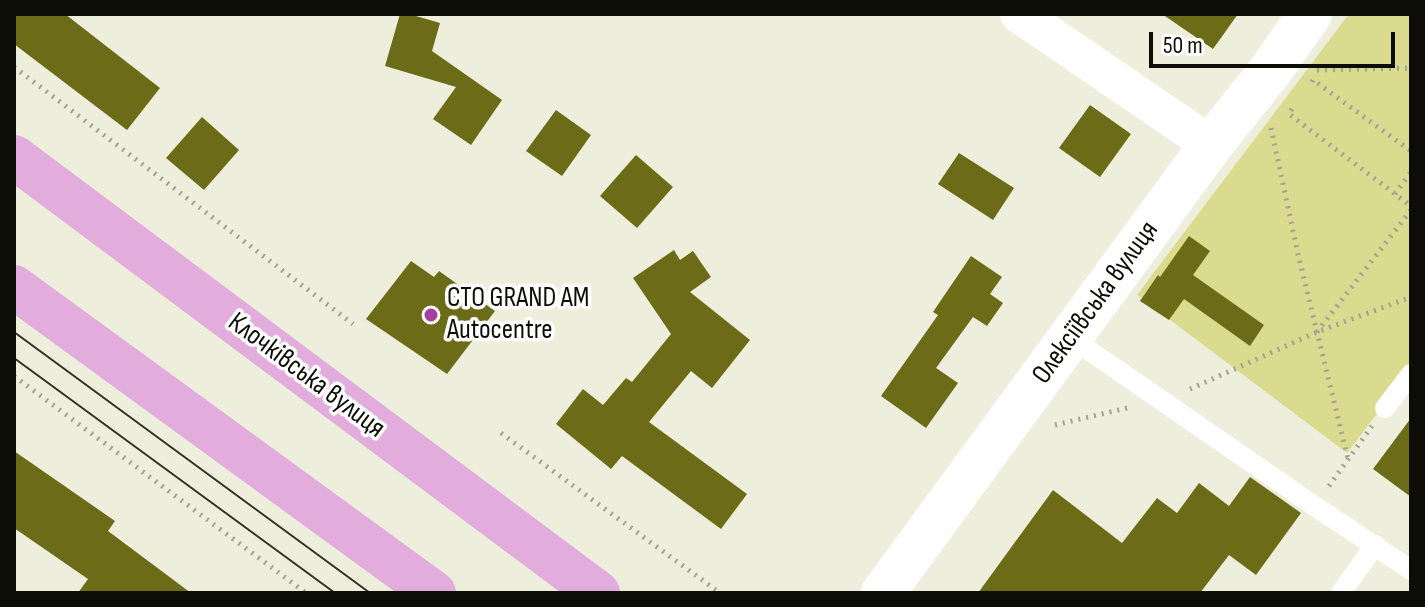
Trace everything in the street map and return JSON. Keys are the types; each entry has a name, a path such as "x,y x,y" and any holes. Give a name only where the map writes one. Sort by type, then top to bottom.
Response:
{"main road":[{"name":"Клочківська вулиця","path":"14,157 598,593"},
{"path":"14,287 434,593"}],"street":[{"path":"1019,14 1211,145"},
{"name":"Олексіївська вулиця","path":"883,593 1310,14"}],"lane":[{"path":"1071,338 1411,570"},
{"path":"1385,408 1411,374"},
{"path":"1341,593 1375,545"}],"path":[{"path":"14,67 353,324"},
{"path":"1310,70 1411,68"},
{"path":"1313,80 1411,151"},
{"path":"1289,114 1411,208 1317,332"},
{"path":"1270,124 1348,459 1385,408"},
{"path":"1395,194 1411,172"},
{"path":"1045,427 1163,401 1317,332 1411,297"},
{"path":"14,376 306,593"},
{"path":"501,433 720,593"}],"green space":[{"path":"1349,14 1411,14 1411,369 1347,453 1137,295"}],"building":[{"path":"14,14 65,14 160,88 127,130 14,44"},
{"path":"400,14 440,23 432,51 502,100 471,145 433,119 456,87 385,66"},
{"path":"1162,14 1238,14 1213,49"},
{"path":"1090,105 1131,134 1100,177 1059,148"},
{"path":"556,110 591,135 562,176 526,151"},
{"path":"202,117 239,150 204,190 166,158"},
{"path":"959,153 1014,188 993,220 938,184"},
{"path":"636,155 673,187 637,228 600,196"},
{"path":"1189,236 1210,251 1193,275 1264,325 1250,346 1184,299 1169,320 1140,301"},
{"path":"674,250 680,260 693,251 711,277 690,292 750,340 712,388 691,371 649,422 747,494 721,529 622,456 611,469 556,424 583,389 603,405 626,378 632,382 671,334 633,278"},
{"path":"971,256 1002,277 990,294 1003,303 987,326 973,317 936,368 958,383 926,428 881,396 938,315 933,312"},
{"name":"СТО GRAND AM Autocentre","path":"411,261 434,277 439,271 495,311 447,374 366,319"},
{"path":"1411,418 1411,497 1373,469"},
{"path":"14,451 115,521 108,531 191,593 78,593 88,579 14,528"},
{"path":"1250,477 1301,513 1256,575 1229,555 1200,593 978,593 1053,490 1122,543 1157,498 1177,513 1199,483 1229,506"}],"tram line":[{"path":"14,332 370,593"},
{"path":"14,358 335,593"}],"place":[{"name":"СТО GRAND AM Autocentre","path":"431,315"}]}
